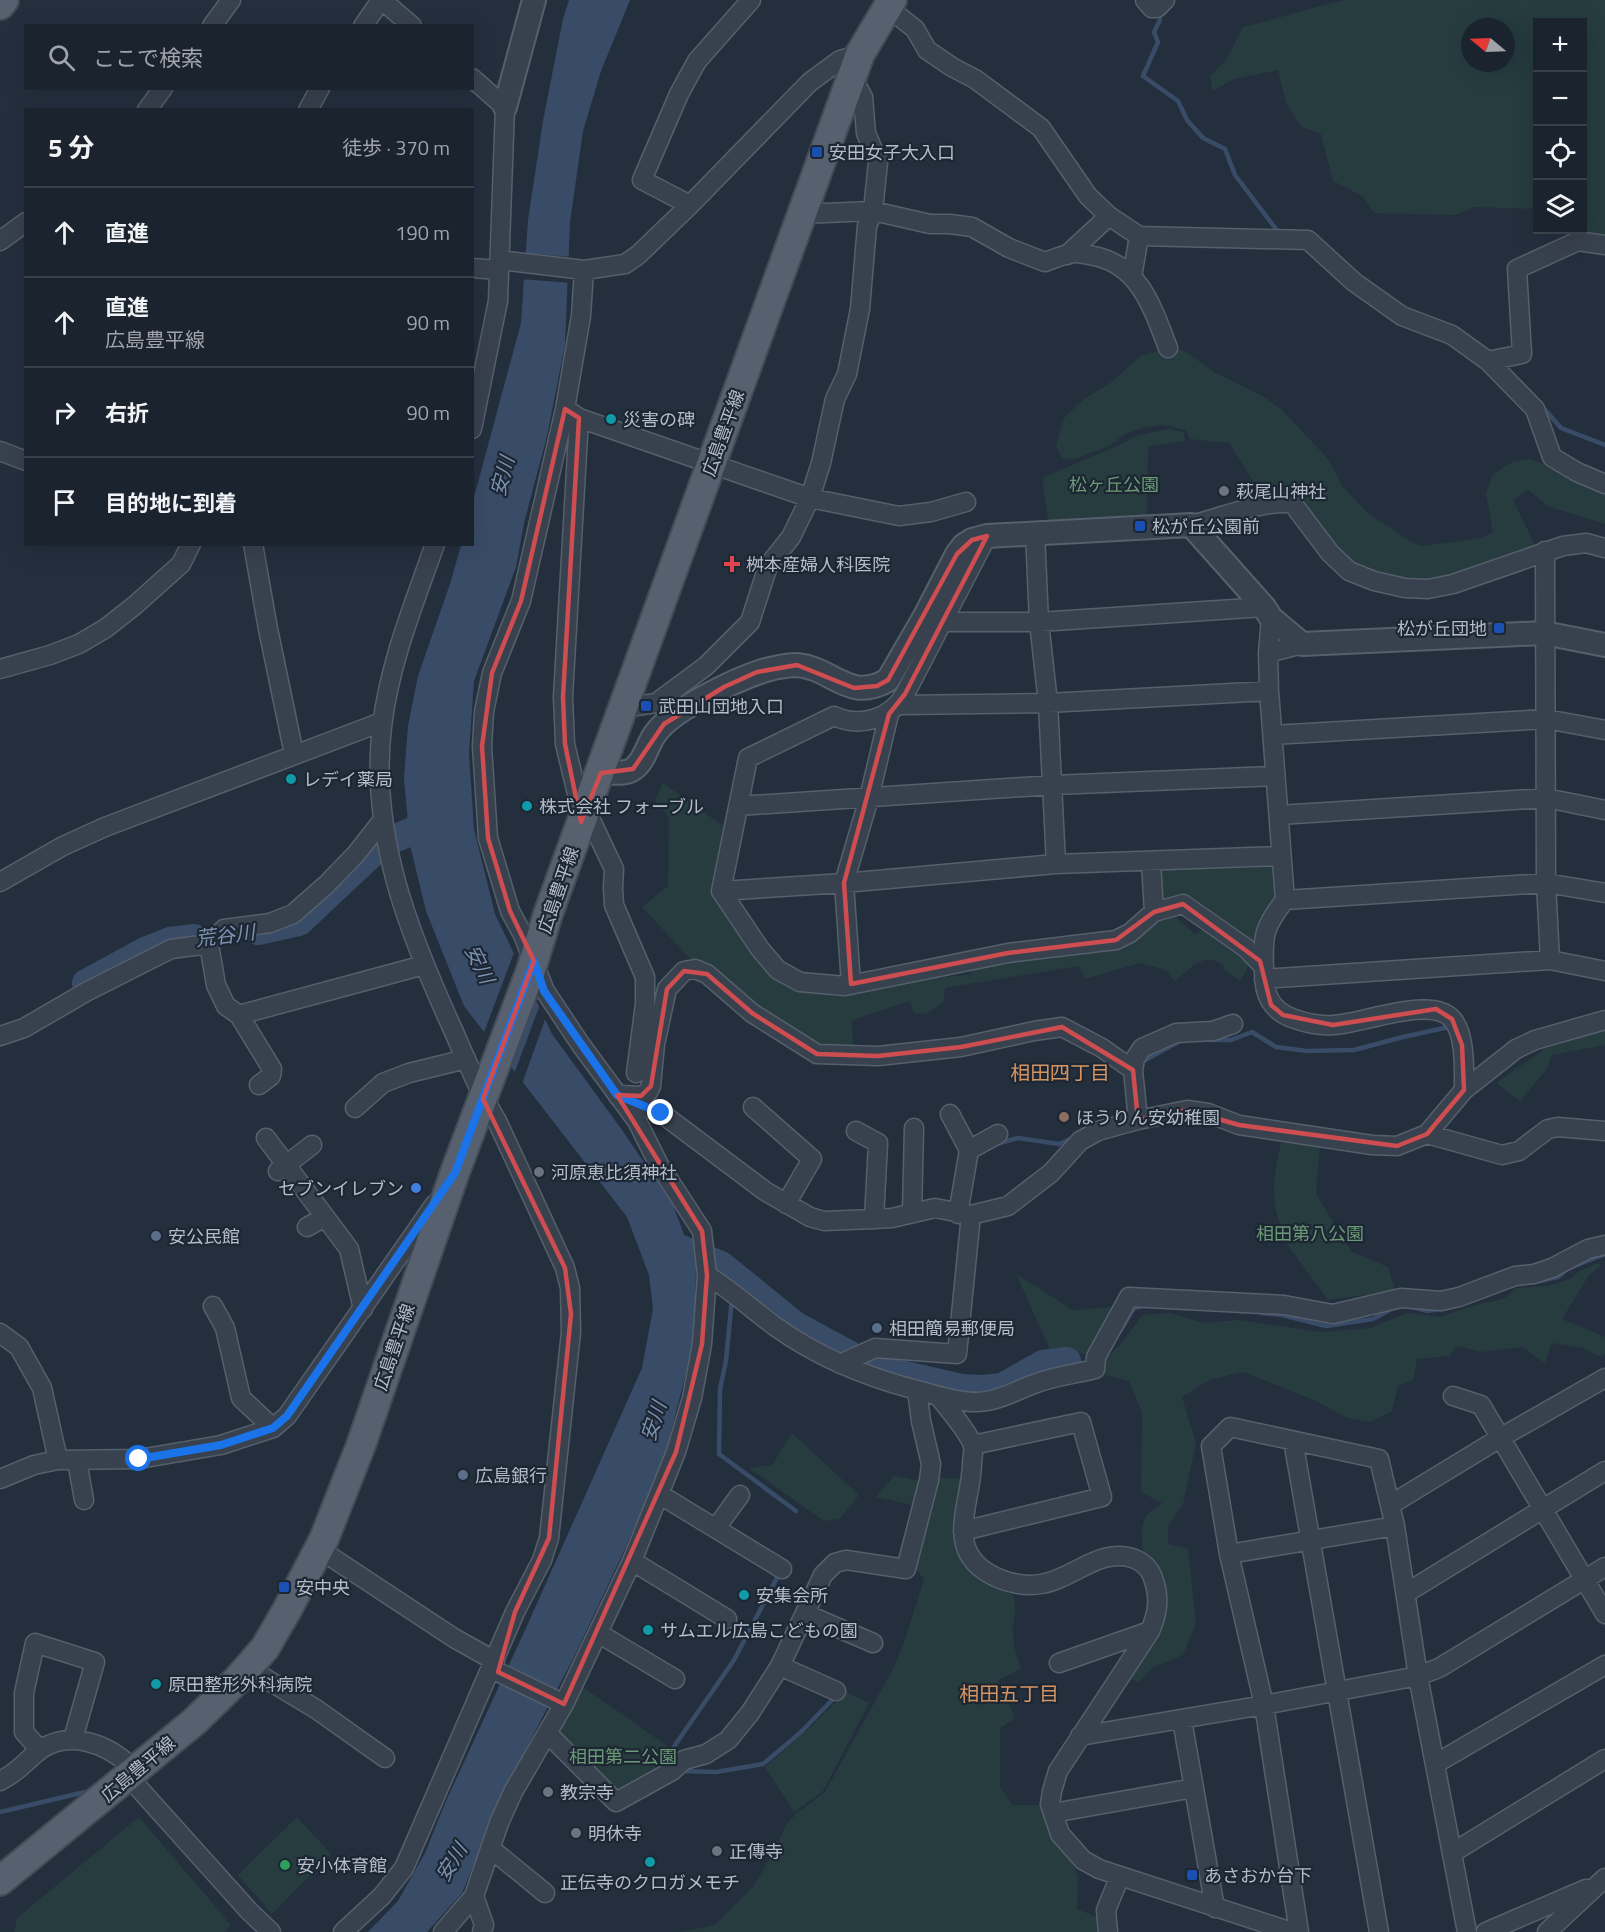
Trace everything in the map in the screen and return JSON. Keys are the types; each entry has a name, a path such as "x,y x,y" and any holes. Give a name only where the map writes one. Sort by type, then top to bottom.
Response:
{"main road":[{"path":"0,5 4,0"},
{"name":"広島豊平線","path":"0,1881 195,1721 248,1668 270,1639 324,1539 361,1444 455,1173 532,966 548,914 601,773 801,214 856,65 890,2"}],"street":[{"path":"213,24 231,0"},
{"path":"364,24 382,0 410,24"},
{"path":"474,421 498,301 502,263 505,106 534,0"},
{"path":"690,205 642,180 679,94 697,61 751,0"},
{"path":"1145,0 1152,8 1157,8 1165,0"},
{"path":"890,2 915,29 927,50 975,79 1041,128 1088,196 1109,216 1139,236 1308,240 1354,282 1402,316 1452,335 1488,361 1535,409 1552,457 1576,472 1605,484"},
{"path":"474,268 502,263 579,269 626,264 690,205 810,82 840,60 856,65 863,98 866,133 878,162 873,211 867,226 860,309 848,374 835,399 821,464 810,498 791,537 768,566 750,622 706,666 656,703 623,708"},
{"path":"474,80 505,106"},
{"path":"149,108 162,90"},
{"path":"309,108 319,90"},
{"path":"801,214 873,211 930,224 972,227 1009,248 1045,262 1074,252 1109,259 1139,285 1154,312 1168,348"},
{"path":"1067,255 1109,216"},
{"path":"0,241 24,223"},
{"path":"1132,277 1139,236"},
{"path":"1488,361 1522,354 1516,269 1578,241 1605,245"},
{"path":"579,269 581,316 572,414 563,698 565,744 580,806 586,810 614,869 613,888 616,911 645,977 645,1004 636,1073"},
{"path":"572,414 711,465 810,498 898,516 931,512 966,502"},
{"path":"442,1932 474,1896 490,1848 513,1792 564,1704 632,1561 676,1452 692,1398 702,1344 707,1275 702,1231 659,1165 637,1121 544,991 532,966 523,935 510,911 488,838 482,746 484,712 492,673 521,601 572,414"},
{"path":"0,451 24,460"},
{"path":"601,773 627,772 633,769 645,755 655,734 664,724 710,694 757,672 797,665 822,673 854,688 867,688 888,680 957,554 964,545 972,540 987,536 1191,525 1263,506 1288,503 1293,504 1330,553 1349,570 1374,581 1405,588 1428,589 1453,584 1563,546 1586,543 1605,548"},
{"path":"1191,525 1268,613 1302,644"},
{"path":"1035,533 1039,622 1048,703 1056,864"},
{"path":"851,984 844,883 894,709 987,536"},
{"path":"0,669 79,644 106,628 181,564 190,546"},
{"path":"253,546 294,754"},
{"path":"343,1932 382,1896 404,1868 475,1704 511,1640 515,1612 542,1560 552,1521 554,1476 571,1332 570,1288 565,1268 497,1122 483,1099 424,965 391,868 382,821 379,775 382,728 389,681 402,636 434,546"},
{"path":"1545,551 1546,883 1550,960"},
{"path":"942,622 1039,622 1268,613"},
{"path":"1268,613 1269,691 1285,900 1270,919 1263,940 1264,973 1271,1005 1284,1015 1305,1023 1333,1025 1412,1010 1436,1009 1452,1018 1459,1032 1462,1045 1464,1090"},
{"path":"1268,653 1302,644 1544,633 1605,645"},
{"path":"1264,973 1246,948 1183,904 1154,912 1130,933 1116,940 1008,953 845,986 800,982 778,970 760,949 722,891 748,758 834,716 842,720 856,721 875,719 894,709 1269,691"},
{"path":"1273,735 1546,719 1605,730"},
{"path":"0,882 63,846 105,827 379,723 382,728"},
{"path":"738,806 1053,785 1275,776"},
{"path":"1279,815 1546,798 1605,810"},
{"path":"0,1036 24,1028 86,992 171,949 209,944 224,929 270,923 293,914 356,854 382,821"},
{"path":"722,891 844,883 1056,864 1281,856"},
{"path":"1150,862 1154,912"},
{"path":"1285,900 1546,883 1605,893"},
{"path":"209,944 216,985 226,1006 239,1015 272,1069 271,1076 259,1085"},
{"path":"1264,973 1550,960 1605,971"},
{"path":"239,1015 424,965"},
{"path":"617,1095 641,1096 648,1092 651,1086 655,1044 667,988 684,971 695,969 707,974 752,1013 817,1054 878,1056 961,1047 1062,1027 1102,1048 1133,1070"},
{"path":"617,1095 661,1113 765,1191 810,1217 824,1221 892,1218 935,1208 965,1214 1008,1206 1051,1173 1080,1141 1098,1131 1187,1110 1208,1113 1239,1125 1372,1145 1396,1146 1427,1134 1464,1090 1516,1049 1535,1040 1605,1020"},
{"path":"1138,1120 1133,1070 1134,1059 1142,1048 1176,1033 1213,1031 1233,1024"},
{"path":"355,1108 383,1083 409,1073 466,1059"},
{"path":"753,1107 812,1158 786,1204"},
{"path":"849,1359 875,1348 957,1354 969,1150 950,1114"},
{"path":"1427,1134 1502,1155 1520,1151 1548,1129 1558,1127 1605,1131"},
{"path":"912,1213 914,1128"},
{"path":"856,1131 878,1143 874,1219"},
{"path":"969,1150 998,1134"},
{"path":"266,1138 282,1167 349,1248 363,1309"},
{"path":"282,1167 312,1145"},
{"path":"0,1479 34,1465 58,1460 139,1459 221,1445 273,1428 287,1416 455,1173"},
{"path":"307,1227 325,1217"},
{"path":"707,1275 732,1291 776,1327 804,1346 849,1359 867,1376 939,1397 962,1401 984,1401 1005,1397 1036,1383 1095,1369 1096,1357 1129,1297 1284,1305 1333,1314 1401,1298 1441,1301 1459,1297 1515,1276 1534,1274 1605,1245"},
{"path":"213,1306 225,1328 241,1398 273,1428"},
{"path":"0,1333 19,1347 42,1388 58,1460"},
{"path":"1390,1505 1605,1378"},
{"path":"548,1734 616,1802 672,1771 684,1760 706,1754 728,1740 750,1713 780,1666 823,1575 835,1563 846,1560 906,1569 931,1464 921,1421 917,1390"},
{"path":"1452,1396 1481,1405 1605,1614"},
{"path":"939,1397 954,1414 973,1446 963,1540 969,1556 988,1573 1017,1584 1042,1584 1107,1556 1118,1555 1139,1561 1150,1569 1156,1585 1157,1615 1150,1631 1058,1771 1050,1804 1060,1834 1083,1860 1099,1869 1292,1932"},
{"path":"963,1531 1102,1497 1081,1422 973,1446"},
{"path":"1299,1932 1264,1705 1229,1554 1211,1446 1230,1426 1379,1459 1395,1526 1418,1676 1467,1932"},
{"path":"1295,1441 1294,1446 1379,1932"},
{"path":"76,1461 84,1500"},
{"path":"1407,1593 1605,1471"},
{"path":"659,1494 782,1569"},
{"path":"716,1528 740,1495"},
{"path":"1229,1554 1395,1526"},
{"path":"328,1555 496,1667 564,1704"},
{"path":"632,1561 727,1619"},
{"path":"1080,1736 1182,1720 1418,1676 1438,1668 1605,1567"},
{"path":"806,1614 873,1643"},
{"path":"1059,1663 1150,1631"},
{"path":"598,1633 675,1679"},
{"path":"40,1750 24,1732 24,1694 35,1643 96,1662 73,1739"},
{"path":"1436,1764 1605,1665"},
{"path":"780,1666 836,1691"},
{"path":"248,1668 316,1709 385,1758"},
{"path":"1182,1720 1215,1908"},
{"path":"0,1781 18,1772 40,1750 55,1742 73,1739 103,1747 129,1765 130,1776 135,1784 271,1932"},
{"path":"1452,1853 1605,1759"},
{"path":"1053,1813 1194,1788"},
{"path":"490,1848 545,1893"},
{"path":"1108,1932 1106,1910 1120,1876"},
{"path":"1486,1932 1600,1885"},
{"path":"1547,1932 1600,1885"},
{"path":"474,1896 484,1925 482,1932"}],"highlighted area":[{"path":"565,409 579,418 563,697 565,744 581,822 601,773 633,769 664,724 724,687 757,672 797,665 854,688 877,686 888,680 957,554 972,540 987,536 905,694 889,714 844,883 851,984 1008,953 1116,940 1154,912 1183,904 1260,961 1271,1005 1283,1015 1333,1025 1436,1009 1452,1019 1462,1045 1464,1090 1427,1134 1397,1146 1239,1125 1187,1110 1138,1120 1133,1070 1062,1027 961,1047 878,1056 817,1054 752,1013 707,974 684,971 667,989 651,1086 641,1096 617,1095 702,1231 707,1275 702,1344 676,1452 564,1704 498,1672 515,1612 549,1538 571,1314 565,1268 483,1099 534,961 510,911 488,838 482,746 492,673 521,601"}],"green space":[{"path":"1346,0 1605,0 1605,235 1588,233 1587,230 1587,18 1533,18 1533,209 1475,207 1455,215 1374,213 1362,196 1333,181 1321,134 1302,127 1286,103 1278,70 1234,79 1213,91 1210,76 1226,60 1243,27"},
{"path":"1168,348 1185,351 1214,372 1264,397 1281,409 1329,460 1342,486 1369,514 1413,543 1422,546 1481,538 1493,532 1486,494 1493,474 1514,461 1530,459 1605,489 1605,524 1550,507 1528,490 1513,500 1536,547 1423,585 1352,567 1290,497 1265,500 1229,443 1190,439 1186,430 1164,425 1145,427 1125,434 1111,445 1073,460 1062,458 1056,446 1064,418 1084,399 1109,384 1141,356"},
{"name":"松ヶ丘公園","path":"1168,429 1183,432 1186,441 1148,446 1147,516 1048,520 1042,478 1122,444 1135,436"},
{"path":"663,783 729,830 722,891 800,982 933,971 938,978 972,974 973,964 1134,939 1155,918 1173,915 1195,934 1207,927 1251,962 1240,981 1224,970 1223,964 1208,960 1197,963 1175,981 1165,970 1140,963 1085,979 1079,966 945,988 943,1003 927,1013 914,1014 910,1001 852,1020 853,1048 818,1045 805,1039 694,963 642,907 668,886 669,817 655,800"},
{"path":"1280,865 1283,895 1259,954 1184,899 1157,906 1155,868"},
{"path":"1605,1030 1605,1045 1552,1055 1547,1069 1520,1101 1496,1083 1544,1049"},
{"name":"相田第八公園","path":"1282,1137 1320,1145 1316,1194 1352,1252 1388,1267 1395,1291 1328,1300 1278,1232 1283,1229 1275,1207 1274,1184"},
{"path":"1598,1263 1601,1266 1589,1275 1562,1319 1605,1337 1605,1354 1601,1357 1583,1348 1552,1343 1545,1363 1522,1347 1481,1352 1457,1346 1449,1356 1417,1359 1413,1380 1398,1386 1392,1411 1370,1422 1347,1418 1314,1400 1243,1372 1209,1380 1182,1397 1196,1443 1183,1504 1168,1526 1168,1544 1188,1548 1196,1623 1183,1655 1154,1667 1138,1682 1126,1676 1162,1616 1146,1564 1142,1536 1143,1524 1147,1515 1162,1503 1141,1492 1142,1413 1129,1381 1102,1374 1101,1363 1120,1345 1142,1315 1169,1313 1205,1323 1238,1320 1321,1332 1370,1328 1408,1313 1441,1317 1468,1307 1505,1298 1517,1288 1549,1286 1572,1278 1579,1271"},
{"path":"1016,1274 1073,1310 1111,1307 1106,1329 1089,1353 1053,1356"},
{"path":"792,1433 859,1495 840,1519 824,1521 749,1468 772,1465"},
{"path":"894,1476 921,1481 913,1505 876,1497"},
{"path":"934,1477 963,1479 956,1545 973,1571 994,1588 1013,1595 1015,1611 1013,1638 1021,1669 998,1680 1015,1718 1000,1728 1000,1787 1013,1805 1040,1805 1057,1842 1071,1860 1078,1877 1077,1909 1102,1919 1103,1932 681,1932 715,1925 753,1887 776,1849 785,1826 796,1814 825,1792 894,1667 902,1648 924,1580 913,1564"},
{"name":"相田第二公園","path":"583,1687 669,1747 676,1760 617,1798 557,1734"},
{"path":"846,1692 869,1703 823,1791 794,1812 765,1767"},
{"path":"139,1817 231,1925 224,1932 14,1932 17,1918"},
{"name":"安小体育館","path":"297,1817 331,1854 272,1914 238,1875"}],"water":[{"name":"安川","path":"569,0 630,0 601,71 583,131 570,222 565,345 547,436 524,523 516,567 474,681 469,753 474,829 495,914 552,1034 673,1205 696,1267 694,1342 664,1459 573,1659 507,1785 462,1893 427,1932 368,1932 398,1901 425,1853 446,1801 642,1368 653,1309 649,1275 627,1217 464,1006 426,911 410,845 404,778 408,726 418,676 461,546 474,546 474,497 521,323 528,220 543,121 563,19"}],"pier":[{"path":"523,253 572,257 571,283 521,279"},
{"path":"515,950 519,958 489,1042 483,1035"},
{"path":"541,1002 547,1014 522,1084 514,1074"}],"waterway":[{"path":"1160,20 1154,32 1158,42 1143,76 1178,101 1187,120 1203,138 1225,149 1235,175 1279,233"},
{"path":"1540,404 1561,428 1605,445"},
{"name":"荒谷川","path":"258,931 299,922 382,844 436,821"},
{"name":"荒谷川","path":"86,983 145,951 170,941 194,938"},
{"path":"1209,1040 1231,1040 1252,1032 1276,1047 1307,1051 1354,1050 1449,1027 1450,1030"},
{"path":"1140,1063 1180,1041"},
{"path":"993,1145 1018,1138 1059,1144 1075,1137"},
{"path":"666,1243 721,1265 795,1325 874,1368 961,1388 983,1389 1002,1387 1043,1364 1067,1361"},
{"path":"1539,1281 1558,1277 1567,1269 1605,1254"},
{"path":"733,1286 734,1276"},
{"path":"732,1298 726,1361 720,1389 719,1454 796,1511"},
{"path":"1120,1331 1134,1308 1146,1305"},
{"path":"1413,1307 1427,1311 1440,1309"},
{"path":"1262,1313 1282,1315 1326,1326 1373,1319 1393,1308"},
{"path":"679,1759 673,1748 734,1660 780,1572"},
{"path":"681,1771 716,1772 763,1764 800,1733 836,1696"},
{"path":"0,1812 85,1792"}],"place":[{"name":"安田女子大入口","path":"817,152"},
{"name":"災害の碑","path":"611,419"},
{"name":"萩尾山神社","path":"1224,491"},
{"name":"松が丘公園前","path":"1140,526"},
{"name":"桝本産婦人科医院","path":"732,564"},
{"name":"松が丘団地","path":"1499,628"},
{"name":"武田山団地入口","path":"646,706"},
{"name":"レデイ薬局","path":"291,779"},
{"name":"株式会社 フォーブル","path":"527,806"},
{"name":"ほうりん安幼稚園","path":"1064,1117"},
{"name":"河原恵比須神社","path":"539,1172"},
{"name":"セブンイレブン","path":"416,1188"},
{"name":"安公民館","path":"156,1236"},
{"name":"相田簡易郵便局","path":"877,1328"},
{"name":"広島銀行","path":"463,1475"},
{"name":"安中央","path":"284,1587"},
{"name":"安集会所","path":"744,1595"},
{"name":"サムエル広島こどもの園","path":"648,1630"},
{"name":"原田整形外科病院","path":"156,1684"},
{"name":"教宗寺","path":"548,1792"},
{"name":"明休寺","path":"576,1833"},
{"name":"正傳寺","path":"717,1851"},
{"name":"正伝寺のクロガメモチ","path":"650,1862"},
{"name":"安小体育館","path":"285,1865"},
{"name":"あさおか台下","path":"1192,1875"}],"district":[{"name":"相田四丁目","path":"1060,1072"},
{"name":"相田五丁目","path":"1009,1693"}],"route":[{"path":"139,1459 221,1445 273,1428 287,1416 455,1173 534,961 544,991 617,1095 661,1113"}]}
